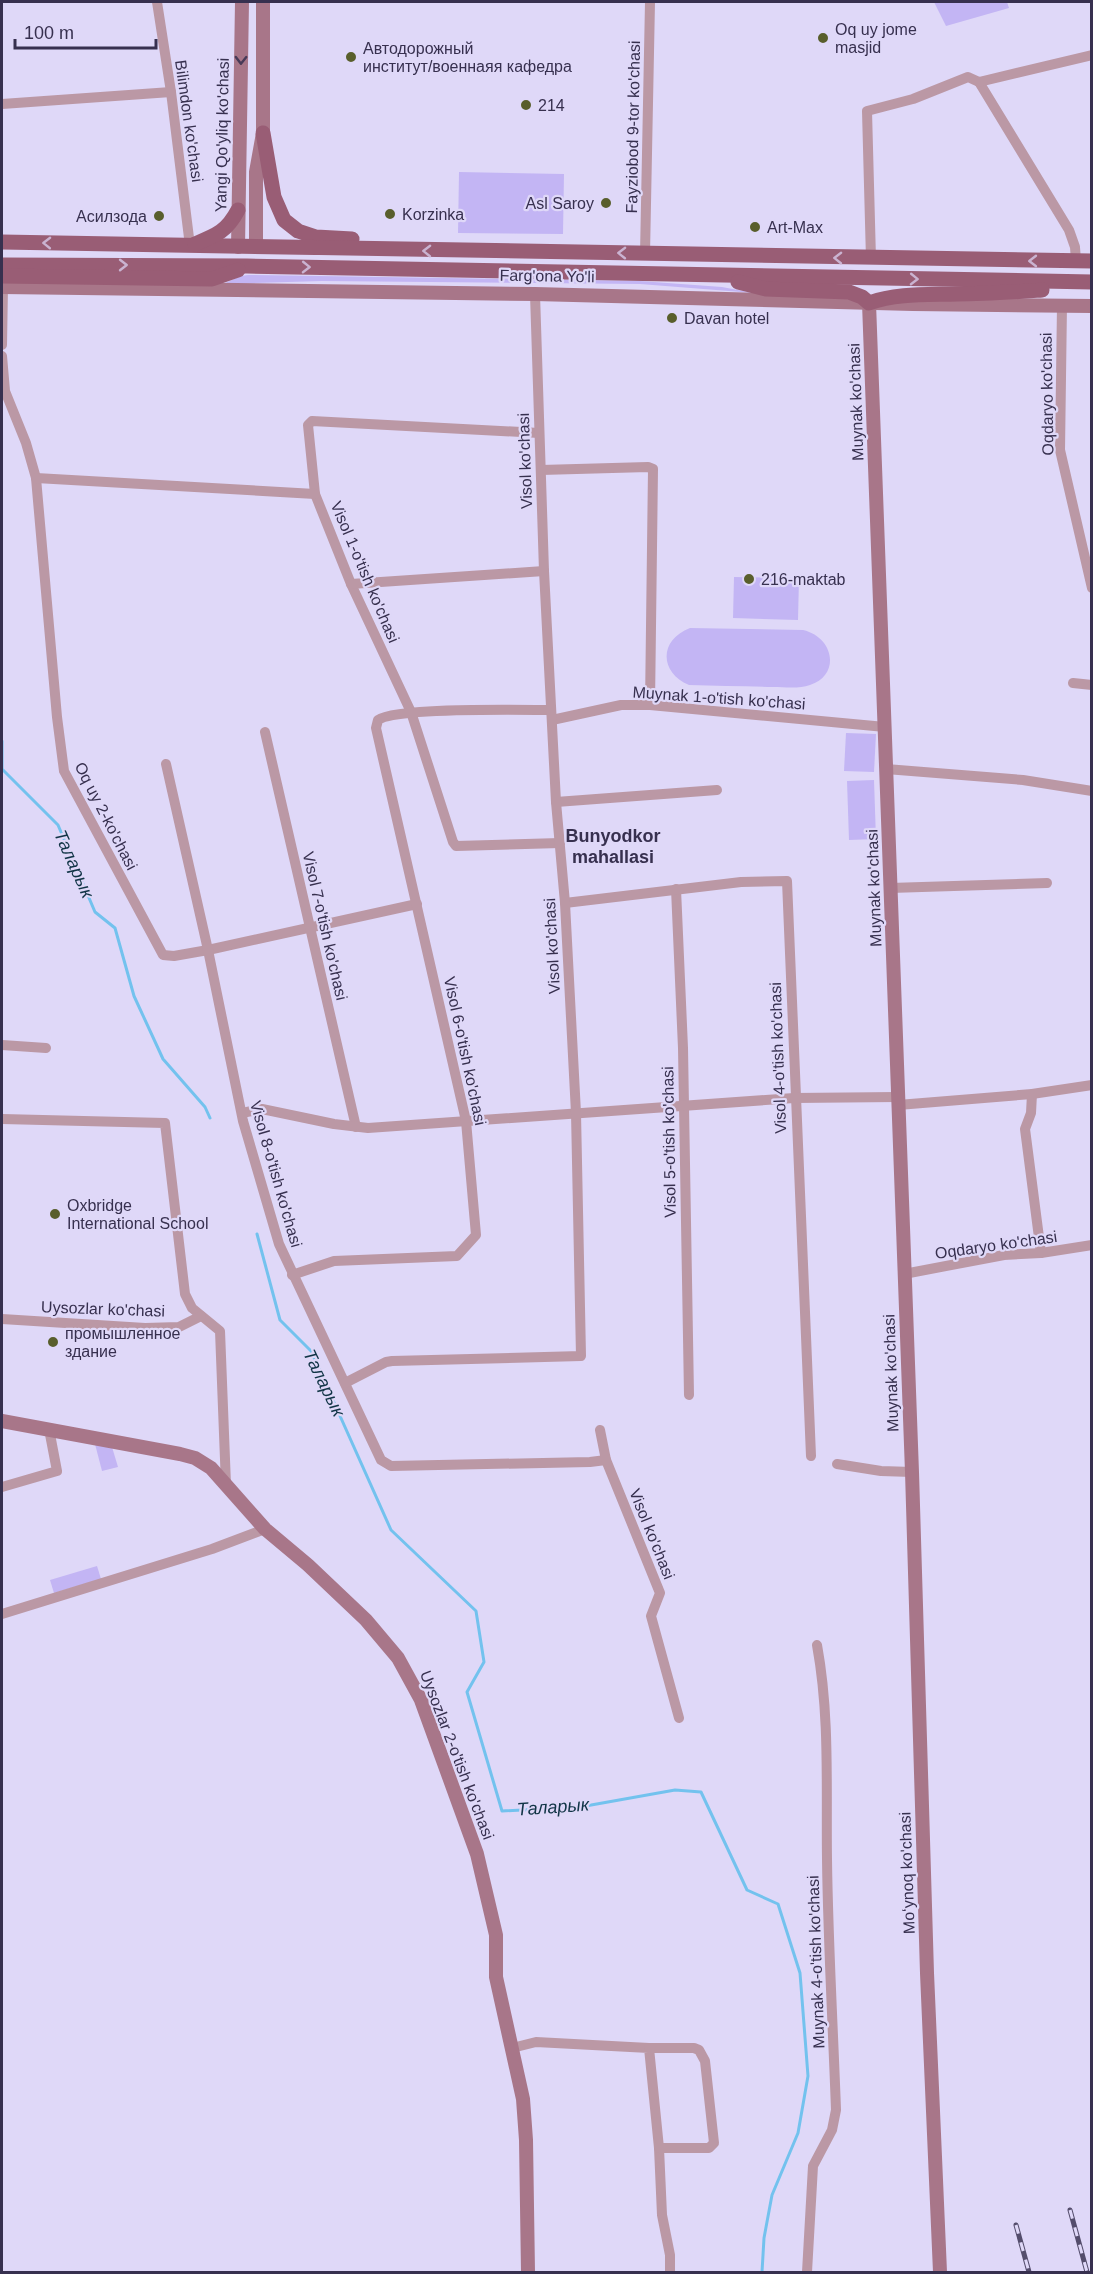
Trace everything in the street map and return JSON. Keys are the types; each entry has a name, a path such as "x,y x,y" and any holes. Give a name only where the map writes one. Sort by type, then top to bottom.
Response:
{"main road":[{"path":"263,133 267,156 269,213 276,227 283,234 303,240 363,244 402,250"},
{"path":"189,246 223,231 231,223 238,210"},
{"name":"Farg'ona Yo'li","path":"6,241 871,259 1084,261"},
{"name":"Yangi Qo'yliq ko'chasi","path":"238,247 240,256 247,266"},
{"path":"2,283 212,279 247,266 256,247"},
{"name":"Farg'ona Yo'li","path":"2,265 247,266 1092,284"},
{"path":"708,275 765,289 849,292 862,297 869,303 879,299 911,295 1002,293 1092,284"}],"street":[{"name":"Bilimdon ko'chasi","path":"157,2 171,92 189,246"},
{"name":"Yangi Qo'yliq ko'chasi","path":"238,247 242,2"},
{"path":"256,247 256,171 263,133 263,2"},
{"name":"Fayziobod 9-tor ko'chasi","path":"645,254 650,2"},
{"path":"978,82 1092,55"},
{"path":"871,259 867,111 913,99 968,77 978,82 1069,230 1075,247 1084,261"},
{"path":"2,104 171,92"},
{"path":"2,283 2,345"},
{"name":"Farg'ona Yo'li","path":"2,283 1092,306"},
{"name":"Visol ko'chasi","path":"345,1383 392,1361 581,1356 576,1113 544,571 535,294"},
{"name":"Muynak ko'chasi","path":"869,303 912,1472"},
{"name":"Oqdaryo ko'chasi","path":"1062,305 1060,450 1092,588"},
{"name":"Oq uy 2-ko'chasi","path":"2,356 5,391 26,443 36,478 57,717 64,771 163,955 174,956 208,950 417,904"},
{"name":"Visol 1-o'tish ko'chasi","path":"539,433 312,422 308,425 315,494 351,584 411,712 454,845 560,843"},
{"path":"541,470 648,467 654,469 650,705"},
{"path":"36,478 315,494"},
{"path":"351,584 544,571"},
{"path":"1072,683 1092,686"},
{"name":"Muynak 1-o'tish ko'chasi","path":"378,720 384,716 411,712 552,715 621,705 650,705 885,727"},
{"name":"Visol 6-o'tish ko'chasi","path":"292,1275 334,1261 446,1258 460,1254 476,1235 466,1121 376,728 378,720"},
{"name":"Visol 7-o'tish ko'chasi","path":"265,732 356,1127"},
{"name":"Visol 8-o'tish ko'chasi","path":"166,764 242,1113 279,1244 381,1460 392,1466 606,1460"},
{"path":"885,770 1023,780 1092,791"},
{"path":"556,802 717,790"},
{"name":"Visol 4-o'tish ko'chasi","path":"565,903 741,882 787,881 794,1098 811,1456"},
{"path":"890,888 1047,883"},
{"name":"Visol 5-o'tish ko'chasi","path":"676,889 684,1104 688,1395"},
{"path":"2,1045 46,1048"},
{"path":"242,1113 262,1109 356,1127 794,1098 898,1101 1032,1094 1092,1085"},
{"path":"1032,1094 1031,1113 1025,1129 1041,1253"},
{"name":"Uysozlar ko'chasi","path":"2,1119 165,1123 185,1294 192,1308 220,1331 226,1485"},
{"name":"Oqdaryo ko'chasi","path":"904,1274 1004,1255 1041,1253 1092,1245"},
{"name":"Uysozlar ko'chasi","path":"2,1319 145,1328 178,1327 201,1316"},
{"name":"Uysozlar 2-o'tish ko'chasi","path":"2,1421 188,1456 211,1468 265,1529 308,1565 366,1620 398,1658 414,1685 477,1854 496,1935 496,1977 523,2099 526,2140 528,2272"},
{"path":"2,1487 57,1471 50,1429"},
{"name":"Visol ko'chasi","path":"600,1430 606,1460 660,1593 651,1616 679,1718"},
{"path":"837,1464 881,1471 912,1472"},
{"name":"Moʻynoq ko'chasi","path":"912,1472 927,1972 940,2272"},
{"path":"2,1614 202,1552 265,1529"},
{"name":"Muynak 4-o'tish ko'chasi","path":"807,2272 813,2166 832,2130 836,2109 823,1678 817,1645"},
{"path":"512,2048 536,2042 699,2050 705,2061 714,2143 709,2148 659,2148"},
{"path":"649,2048 659,2148 662,2215 670,2255 670,2272"}],"shaded area":[{"path":"934,2 1007,2 1009,8 946,26"},
{"path":"459,172 564,174 563,234 458,233"},
{"path":"248,275 640,281 722,287 754,293 640,284 322,281 223,284"},
{"path":"734,577 799,578 798,620 733,618"},
{"path":"690,628 803,630 822,640 830,656 830,665 820,680 801,687 689,685 672,672 667,656 668,648 673,640"},
{"path":"846,733 876,734 874,772 844,771"},
{"path":"874,780 876,839 849,840 847,781"},
{"path":"95,1444 112,1447 118,1467 102,1471"},
{"path":"97,1566 101,1579 54,1593 50,1580"}],"waterway":[{"name":"Таларык","path":"2,741 2,769 58,825 95,912 115,928 134,996 163,1059 205,1107 210,1118"},
{"name":"Таларык","path":"257,1234 280,1320 311,1351 391,1530 476,1611 484,1662 467,1692 502,1811 580,1807 675,1790 701,1792 747,1890 778,1904 800,1973 808,2076 798,2133 772,2195 764,2238 762,2272"}],"railway":[{"path":"1070,2210 1087,2272"},
{"path":"1016,2225 1029,2272"}],"place":[{"name":"Oq uy jome masjid","path":"823,38"},
{"name":"Автодорожный институт/военнаяя кафедра","path":"351,57"},
{"name":"214","path":"526,105"},
{"name":"Asl Saroy","path":"606,203"},
{"name":"Korzinka","path":"390,214"},
{"name":"Асилзода","path":"159,216"},
{"name":"Art-Max","path":"755,227"},
{"name":"Davan hotel","path":"672,318"},
{"name":"216-maktab","path":"749,579"},
{"name":"Oxbridge International School","path":"55,1214"},
{"name":"промышленное здание","path":"53,1342"}],"district":[{"name":"Bunyodkor mahallasi","path":"613,846"}]}
